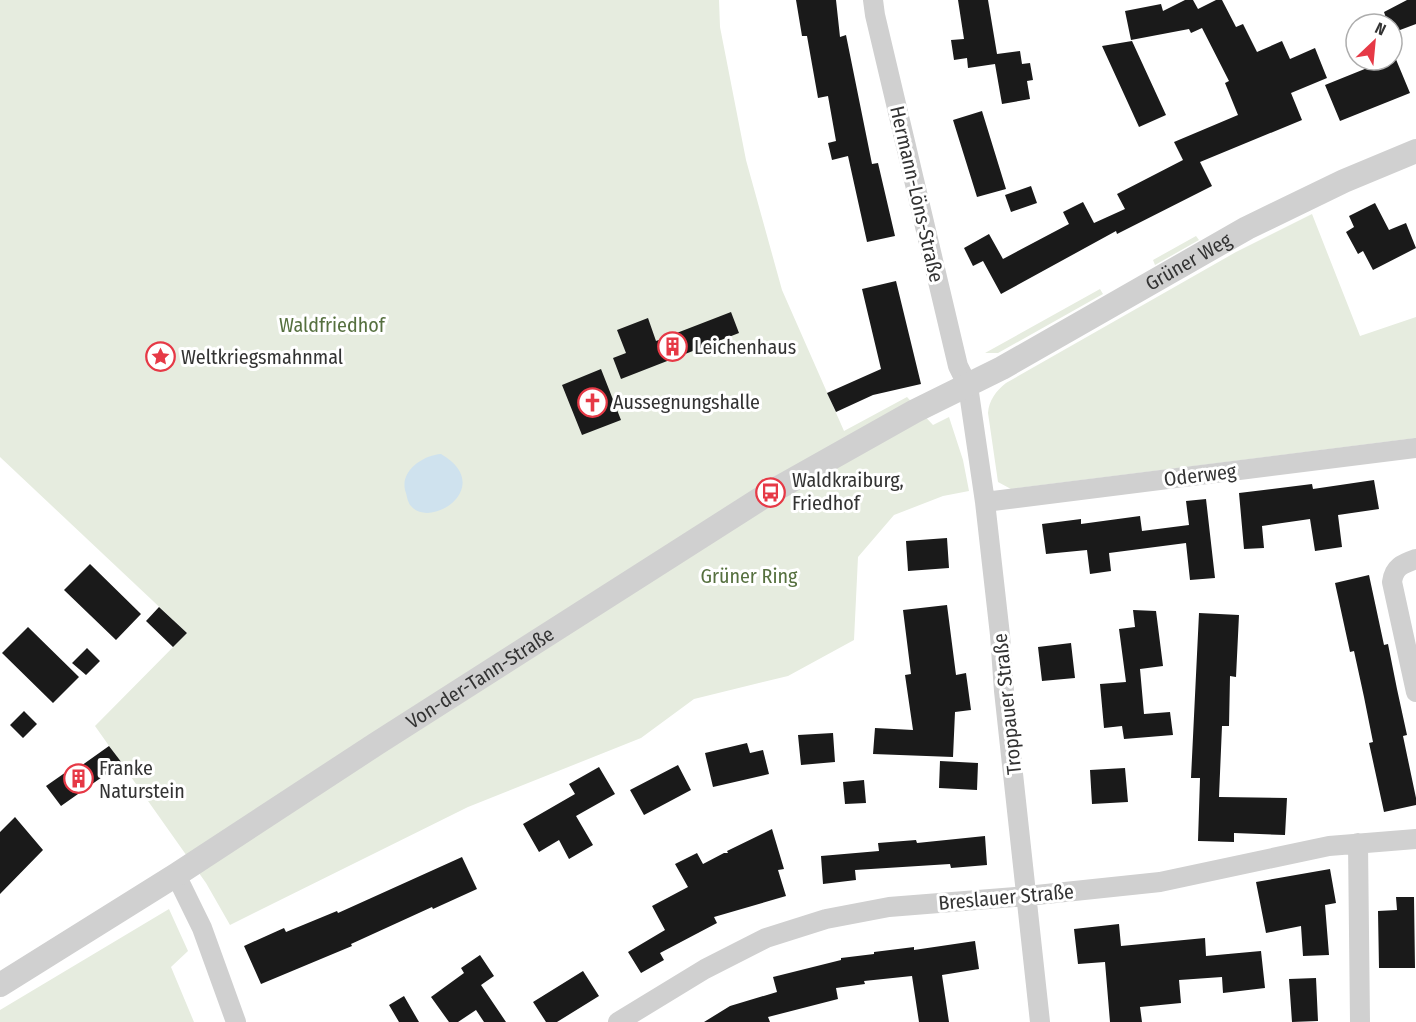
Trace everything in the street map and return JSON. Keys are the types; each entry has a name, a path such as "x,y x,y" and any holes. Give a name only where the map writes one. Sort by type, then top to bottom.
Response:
{"street":[{"name":"Hermann-Löns-Straße","path":"873,0 958,366 968,386"},
{"name":"Grüner Weg","path":"968,386 1246,228 1344,181 1416,151"},
{"name":"Troppauer Straße","path":"968,386 985,502 1040,1022"},
{"name":"Von-der-Tann-Straße","path":"0,985 771,492 915,411 968,386"},
{"name":"Oderweg","path":"985,502 1416,448"},
{"path":"1416,559 1398,567 1393,573 1392,582 1416,692"},
{"name":"Breslauer Straße","path":"618,1022 705,969 766,938 812,924 889,908 1160,882 1329,846 1416,839"},
{"path":"1358,843 1360,1022"},
{"path":"176,874 202,928 236,1022"}],"green space":[{"name":"Waldfriedhof","path":"0,0 719,0 720,27 746,160 782,290 844,431 907,397 933,425 949,417 963,460 969,491 943,496 894,515 858,557 854,640 788,676 694,699 641,738 468,807 230,925 206,883 95,726 187,633 0,457"},
{"path":"1312,214 1360,336 1416,317 1416,438 1011,489 998,482 988,413 991,400 1002,386 1236,252"},
{"path":"1196,236 1199,240 1155,265 1153,260"},
{"path":"1100,289 1103,294 998,353 985,353"},
{"path":"169,909 188,951 171,967 194,1022 0,1022 0,1010"}],"water":[{"path":"441,454 456,466 462,479 461,491 444,509 420,512 408,502 404,485 406,478 420,461"}],"building":[{"path":"796,0 836,0 840,37 846,35 872,164 878,163 895,236 867,242 848,156 832,160 828,143 836,141 828,96 818,98 807,36 802,36"},
{"path":"958,0 988,0 997,54 1020,51 1022,64 1030,63 1033,80 1027,81 1030,99 1002,104 995,64 968,68 967,58 954,60 951,40 964,39"},
{"path":"1185,0 1193,0 1198,9 1216,0 1222,0 1236,27 1243,24 1257,52 1282,41 1290,59 1315,48 1327,78 1291,93 1302,120 1200,162 1212,186 1117,234 1116,231 1001,294 983,261 973,266 964,248 989,234 1003,259 1069,224 1063,212 1083,202 1094,223 1125,209 1117,194 1183,160 1174,142 1238,115 1225,83 1229,81 1202,28 1191,33 1189,29 1131,40 1125,11 1161,4 1163,11"},
{"path":"1407,0 1416,0 1416,24 1404,28 1404,12 1384,12"},
{"path":"1132,41 1166,115 1139,127 1102,46"},
{"path":"1357,72 1401,72 1410,93 1340,121 1325,85"},
{"path":"982,111 1006,189 977,197 953,120"},
{"path":"1031,186 1037,203 1011,212 1005,195"},
{"path":"1375,203 1389,230 1406,223 1416,248 1373,270 1363,251 1358,254 1346,232 1354,227 1349,216"},
{"path":"896,281 921,384 873,395 836,412 827,393 881,369 862,289"},
{"name":"Leichenhaus","path":"731,312 739,333 621,379 613,358 626,353 617,330 648,318 656,341"},
{"name":"Aussegnungshalle","path":"601,369 621,420 582,435 562,385"},
{"path":"1374,480 1379,509 1338,515 1342,547 1315,551 1310,519 1262,526 1264,548 1244,549 1239,493 1312,484 1313,489"},
{"path":"1206,499 1215,578 1190,580 1186,543 1109,553 1111,571 1090,574 1087,550 1046,554 1042,524 1081,519 1081,524 1140,516 1142,531 1189,525 1186,501"},
{"path":"947,538 949,568 908,571 906,541"},
{"path":"90,564 141,614 116,640 64,590"},
{"path":"1369,575 1384,645 1388,644 1407,735 1403,736 1416,798 1416,805 1384,812 1369,743 1373,742 1364,697 1354,651 1350,652 1335,583"},
{"path":"947,605 956,675 966,673 971,710 955,712 953,757 873,754 875,728 913,730 905,675 911,674 903,610"},
{"path":"159,607 187,633 173,647 146,621"},
{"path":"1133,610 1156,611 1163,666 1140,669 1144,714 1170,712 1173,735 1124,739 1122,726 1104,728 1100,684 1126,682 1119,629 1135,627"},
{"path":"1199,613 1239,615 1236,677 1230,676 1229,726 1222,726 1219,797 1287,798 1285,835 1234,833 1234,842 1198,841 1200,778 1191,778"},
{"path":"28,627 79,677 53,703 2,653"},
{"path":"1071,643 1075,678 1042,681 1038,647"},
{"path":"87,648 100,661 86,675 72,663"},
{"path":"24,711 37,724 23,738 10,725"},
{"path":"833,733 835,762 801,765 798,735"},
{"path":"747,743 750,753 763,750 769,774 713,787 705,753"},
{"name":"Franke Naturstein","path":"109,746 122,763 61,806 46,786 69,770 71,773"},
{"path":"940,761 978,763 977,790 939,788"},
{"path":"678,765 691,790 644,815 630,790"},
{"path":"599,767 615,794 576,816 593,845 569,859 559,840 539,852 523,824 575,794 569,784"},
{"path":"1125,768 1128,802 1092,804 1090,770"},
{"path":"864,780 866,803 845,804 843,782"},
{"path":"15,817 43,850 0,894 0,832"},
{"path":"772,829 784,869 778,870 786,896 714,917 717,923 660,953 664,960 641,973 628,952 665,930 652,906 688,887 675,864 697,853 703,864"},
{"path":"985,836 987,865 951,868 950,864 855,870 856,880 823,884 821,856 879,851 878,843 916,840 917,843"},
{"path":"462,857 477,889 433,909 432,907 351,944 352,946 261,984 244,946 284,928 286,932 337,911 338,913"},
{"path":"1330,869 1336,903 1325,905 1329,955 1303,956 1301,926 1266,933 1256,882"},
{"path":"1396,897 1414,897 1415,968 1379,968 1378,911 1397,910"},
{"path":"1119,924 1121,946 1205,938 1206,956 1261,951 1265,988 1223,993 1222,977 1179,980 1181,1003 1140,1007 1142,1022 1110,1022 1105,962 1078,964 1074,929"},
{"path":"975,941 979,969 942,975 949,1022 919,1022 912,976 864,981 865,984 836,988 838,999 768,1017 770,1022 704,1022 730,1006 777,992 773,977 841,960 841,958 874,954 874,952 914,947 914,950"},
{"path":"480,955 494,976 481,985 506,1022 484,1022 476,1010 458,1022 449,1022 431,997 464,973 461,968"},
{"path":"583,971 599,996 557,1022 546,1022 533,1002"},
{"path":"1316,978 1318,1021 1292,1022 1289,979"},
{"path":"404,996 419,1022 399,1022 389,1005"}],"place":[{"name":"Leichenhaus","path":"673,347"},
{"name":"Weltkriegsmahnmal","path":"160,357"},
{"name":"Aussegnungshalle","path":"592,402"},
{"name":"Waldkraiburg, Friedhof","path":"771,492"},
{"name":"Franke Naturstein","path":"78,779"}],"park label":[{"name":"Grüner Ring","path":"749,576"}]}
